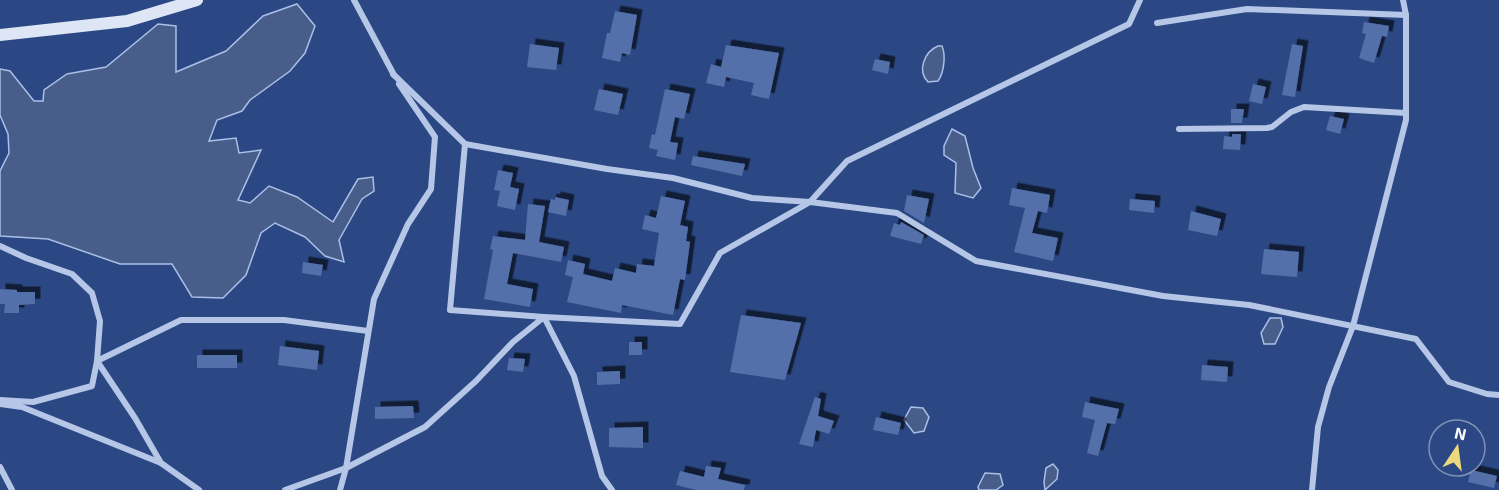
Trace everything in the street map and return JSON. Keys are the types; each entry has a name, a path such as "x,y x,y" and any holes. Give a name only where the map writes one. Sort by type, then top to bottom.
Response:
{"street":[{"path":"0,35 127,21 197,0"},
{"path":"340,490 346,468 374,299 408,224 430,189 435,137 393,74 354,0"},
{"path":"465,144 450,310 680,324 720,253 810,202 847,160 1129,24 1140,0"},
{"path":"1312,490 1318,427 1329,387 1353,326 1406,120 1406,15 1403,0"},
{"path":"1156,23 1247,9 1406,15"},
{"path":"393,74 465,144 606,169 672,178 752,198 810,202 897,213 976,261 1163,296 1249,305 1416,339 1449,382 1487,394 1499,395"},
{"path":"1179,129 1267,128 1272,127 1291,112 1304,107 1406,113"},
{"path":"0,246 72,274 92,293 100,321 97,361 92,386 33,402 0,402"},
{"path":"285,490 346,468 425,427 476,381 513,342 544,317"},
{"path":"544,317 574,376 602,476 612,490"},
{"path":"97,361 181,321 284,320 368,331"},
{"path":"97,361 135,418 161,463"},
{"path":"0,402 22,407 161,463 199,490"},
{"path":"0,467 12,490"}],"water":[{"path":"297,4 315,26 305,53 290,71 250,100 242,111 217,120 209,141 236,138 239,153 261,150 238,200 250,203 269,186 297,197 333,222 358,179 373,177 374,191 362,199 339,240 344,262 325,256 305,237 275,223 261,233 246,275 223,298 192,297 172,264 120,264 48,239 0,236 0,171 9,153 8,134 0,115 0,69 10,71 34,101 43,101 44,90 67,74 106,67 158,24 176,26 176,72 226,51 263,16"},
{"path":"938,46 942,46 944,54 942,73 938,81 928,82 923,73 924,62 929,53"},
{"path":"952,129 965,136 981,188 973,198 955,193 956,163 944,155 944,146"},
{"path":"1270,318 1281,318 1283,327 1275,344 1264,344 1261,333"},
{"path":"911,407 923,408 929,417 924,431 914,433 904,420"},
{"path":"1053,464 1058,470 1057,479 1045,490 1046,468"},
{"path":"985,473 1000,474 1003,485 996,490 979,490 978,487"}],"building":[{"path":"615,11 637,15 630,55 622,53 620,62 602,58 607,33 610,33"},
{"path":"1364,22 1389,26 1387,37 1382,36 1374,63 1359,58 1366,34 1362,33"},
{"path":"530,44 559,48 556,70 527,67"},
{"path":"1292,44 1303,46 1295,97 1282,95"},
{"path":"726,45 779,53 769,99 751,95 754,83 726,77 724,87 706,83 711,64 721,67"},
{"path":"875,59 890,62 888,74 872,70"},
{"path":"1253,84 1266,87 1262,104 1249,101"},
{"path":"599,89 623,94 618,115 594,110"},
{"path":"665,89 690,94 684,119 675,117 670,142 678,143 675,160 656,156 658,150 649,148 652,134 655,135"},
{"path":"1231,109 1244,109 1242,123 1231,123"},
{"path":"1330,116 1344,119 1340,134 1326,130"},
{"path":"1232,134 1241,134 1240,150 1223,149 1224,136 1232,137"},
{"path":"693,156 745,164 742,176 691,165"},
{"path":"498,170 513,173 510,187 519,189 515,210 497,206 500,191 494,190"},
{"path":"1012,188 1050,195 1047,213 1038,211 1032,233 1058,238 1053,261 1014,252 1025,208 1009,205"},
{"path":"907,195 929,199 924,223 904,211"},
{"path":"661,196 685,201 680,225 688,227 686,241 690,242 685,280 680,279 673,315 622,305 621,313 567,302 573,277 565,275 568,260 585,264 583,274 612,281 615,268 636,273 637,264 654,266 659,233 642,229 645,215 656,218"},
{"path":"555,197 569,200 566,216 548,212 551,199 555,200"},
{"path":"1130,199 1155,201 1154,213 1129,210"},
{"path":"528,204 545,206 539,242 564,247 561,262 513,253 507,284 533,289 530,307 484,299 493,250 490,249 493,236 525,240"},
{"path":"1191,211 1221,219 1217,236 1188,230"},
{"path":"901,222 924,235 921,244 890,236 894,223 900,225"},
{"path":"1264,249 1299,252 1297,277 1261,274"},
{"path":"303,262 323,265 321,276 302,273"},
{"path":"0,289 35,292 35,304 19,305 19,313 4,313 5,304 0,304"},
{"path":"741,315 801,323 785,380 730,372"},
{"path":"629,342 642,342 642,355 629,355"},
{"path":"280,346 319,351 317,370 278,365"},
{"path":"197,355 237,355 237,368 197,368"},
{"path":"509,358 525,359 523,372 507,370"},
{"path":"1202,365 1228,367 1227,382 1201,380"},
{"path":"620,371 620,384 597,385 597,372"},
{"path":"815,397 821,399 818,416 834,421 829,434 816,430 813,447 799,444"},
{"path":"1085,402 1119,409 1115,424 1107,423 1098,456 1087,453 1095,420 1082,417"},
{"path":"413,406 414,418 375,419 375,407"},
{"path":"876,417 901,423 898,435 873,430"},
{"path":"643,427 643,448 609,447 609,428"},
{"path":"706,466 721,468 718,479 745,485 744,490 696,490 676,485 680,471 704,477"},
{"path":"1487,474 1497,476 1494,488 1468,482 1469,478 1487,478"}]}
